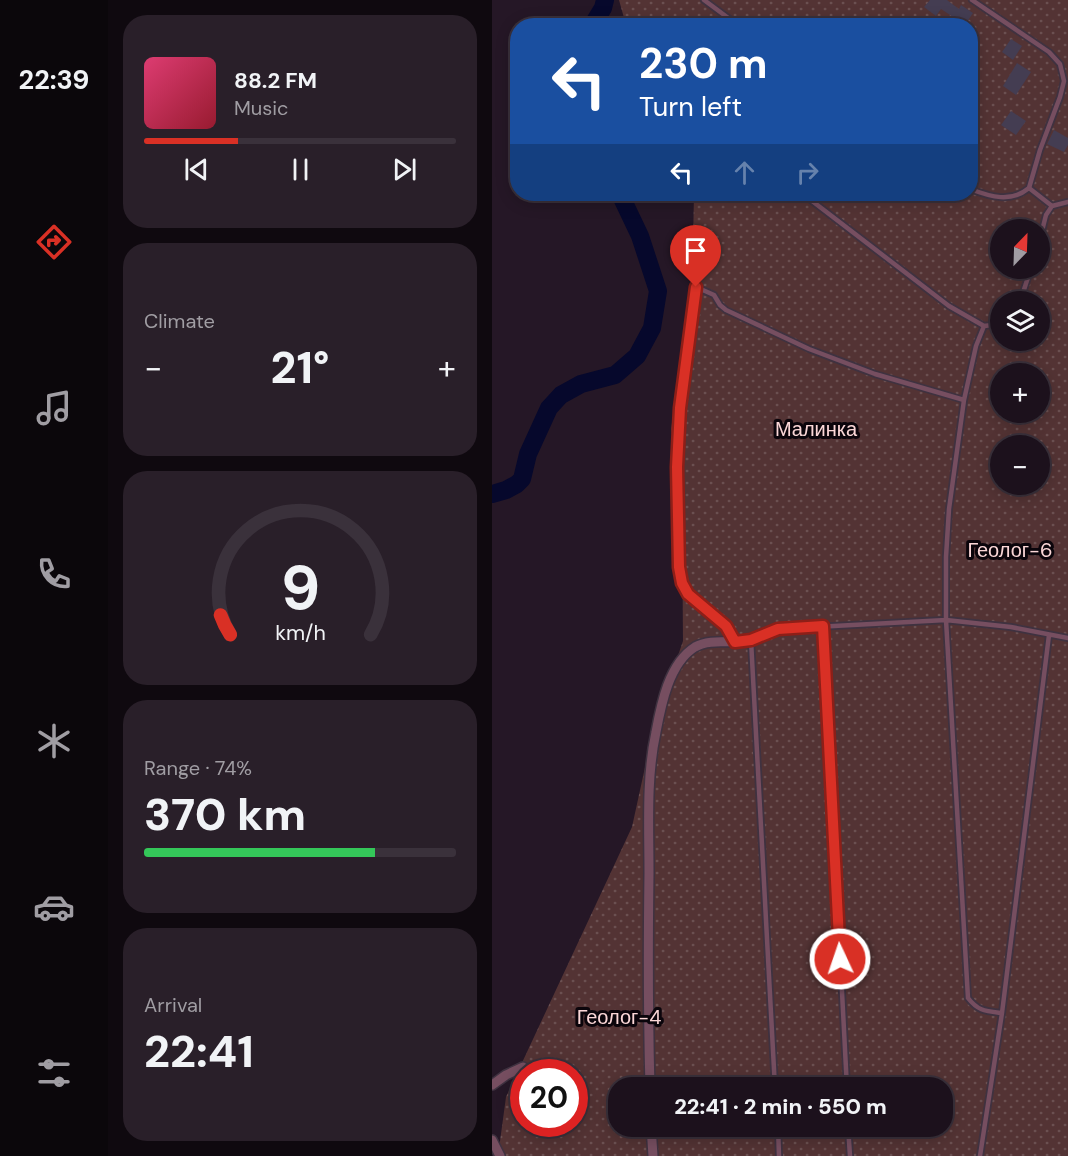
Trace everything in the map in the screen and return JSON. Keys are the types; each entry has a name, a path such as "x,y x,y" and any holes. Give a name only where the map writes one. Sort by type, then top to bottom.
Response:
{"street":[{"path":"650,1077 649,817 656,733 666,692 674,671 686,656 694,647 705,643 735,642"},
{"path":"492,1085 510,1073"},
{"path":"652,1137 653,1156"},
{"path":"492,1140 500,1156"}],"lane":[{"path":"704,0 728,18"},
{"path":"972,0 1049,52 1060,64 1064,81 1029,188 1019,196 1003,198 978,192"},
{"path":"1029,188 1052,206"},
{"path":"812,201 949,306 984,326 990,325"},
{"path":"1045,219 1052,206 1068,201"},
{"path":"964,400 874,374 809,349 726,310 714,295 696,287 680,408 677,467 679,567 682,583 688,594 726,626 735,642 751,640 778,629 946,620 1011,627 1068,638"},
{"path":"984,326 976,346 964,400 949,509 946,620 968,998 975,1007 1002,1013"},
{"path":"823,626 846,1077"},
{"path":"980,1156 1002,1013 1049,634"},
{"path":"751,640 775,1077"},
{"path":"778,1137 779,1156"},
{"path":"849,1137 850,1156"}],"green space":[{"path":"619,0 1068,0 1068,1156 498,1156 506,1097 510,1088 510,1137 588,1137 588,1059 524,1059 632,827 654,726 683,641 682,505 671,429 692,294 694,201 978,201 978,18 624,18"}],"building":[{"path":"930,0 947,0 959,9 961,5 973,13 970,18 954,18 941,9 936,16 924,7"},
{"path":"1011,39 1022,46 1013,60 1002,52"},
{"path":"1017,63 1031,72 1016,95 1003,86"},
{"path":"1011,111 1026,121 1016,135 1001,125"},
{"path":"1054,130 1068,138 1068,145 1064,152 1047,144"}],"waterway":[{"path":"597,18 605,0"},
{"path":"492,494 506,490 522,479 528,454 549,408 561,395 581,384 615,375 637,356 652,328 658,291 640,236 623,201"}],"route":[{"path":"696,287 680,408 677,467 679,567 682,583 688,594 726,626 735,642 751,640 778,629 823,626 840,959"}],"park label":[{"name":"Малинка","path":"816,429"},
{"name":"Геолог-6","path":"1010,550"},
{"name":"Геолог-4","path":"619,1017"}]}
